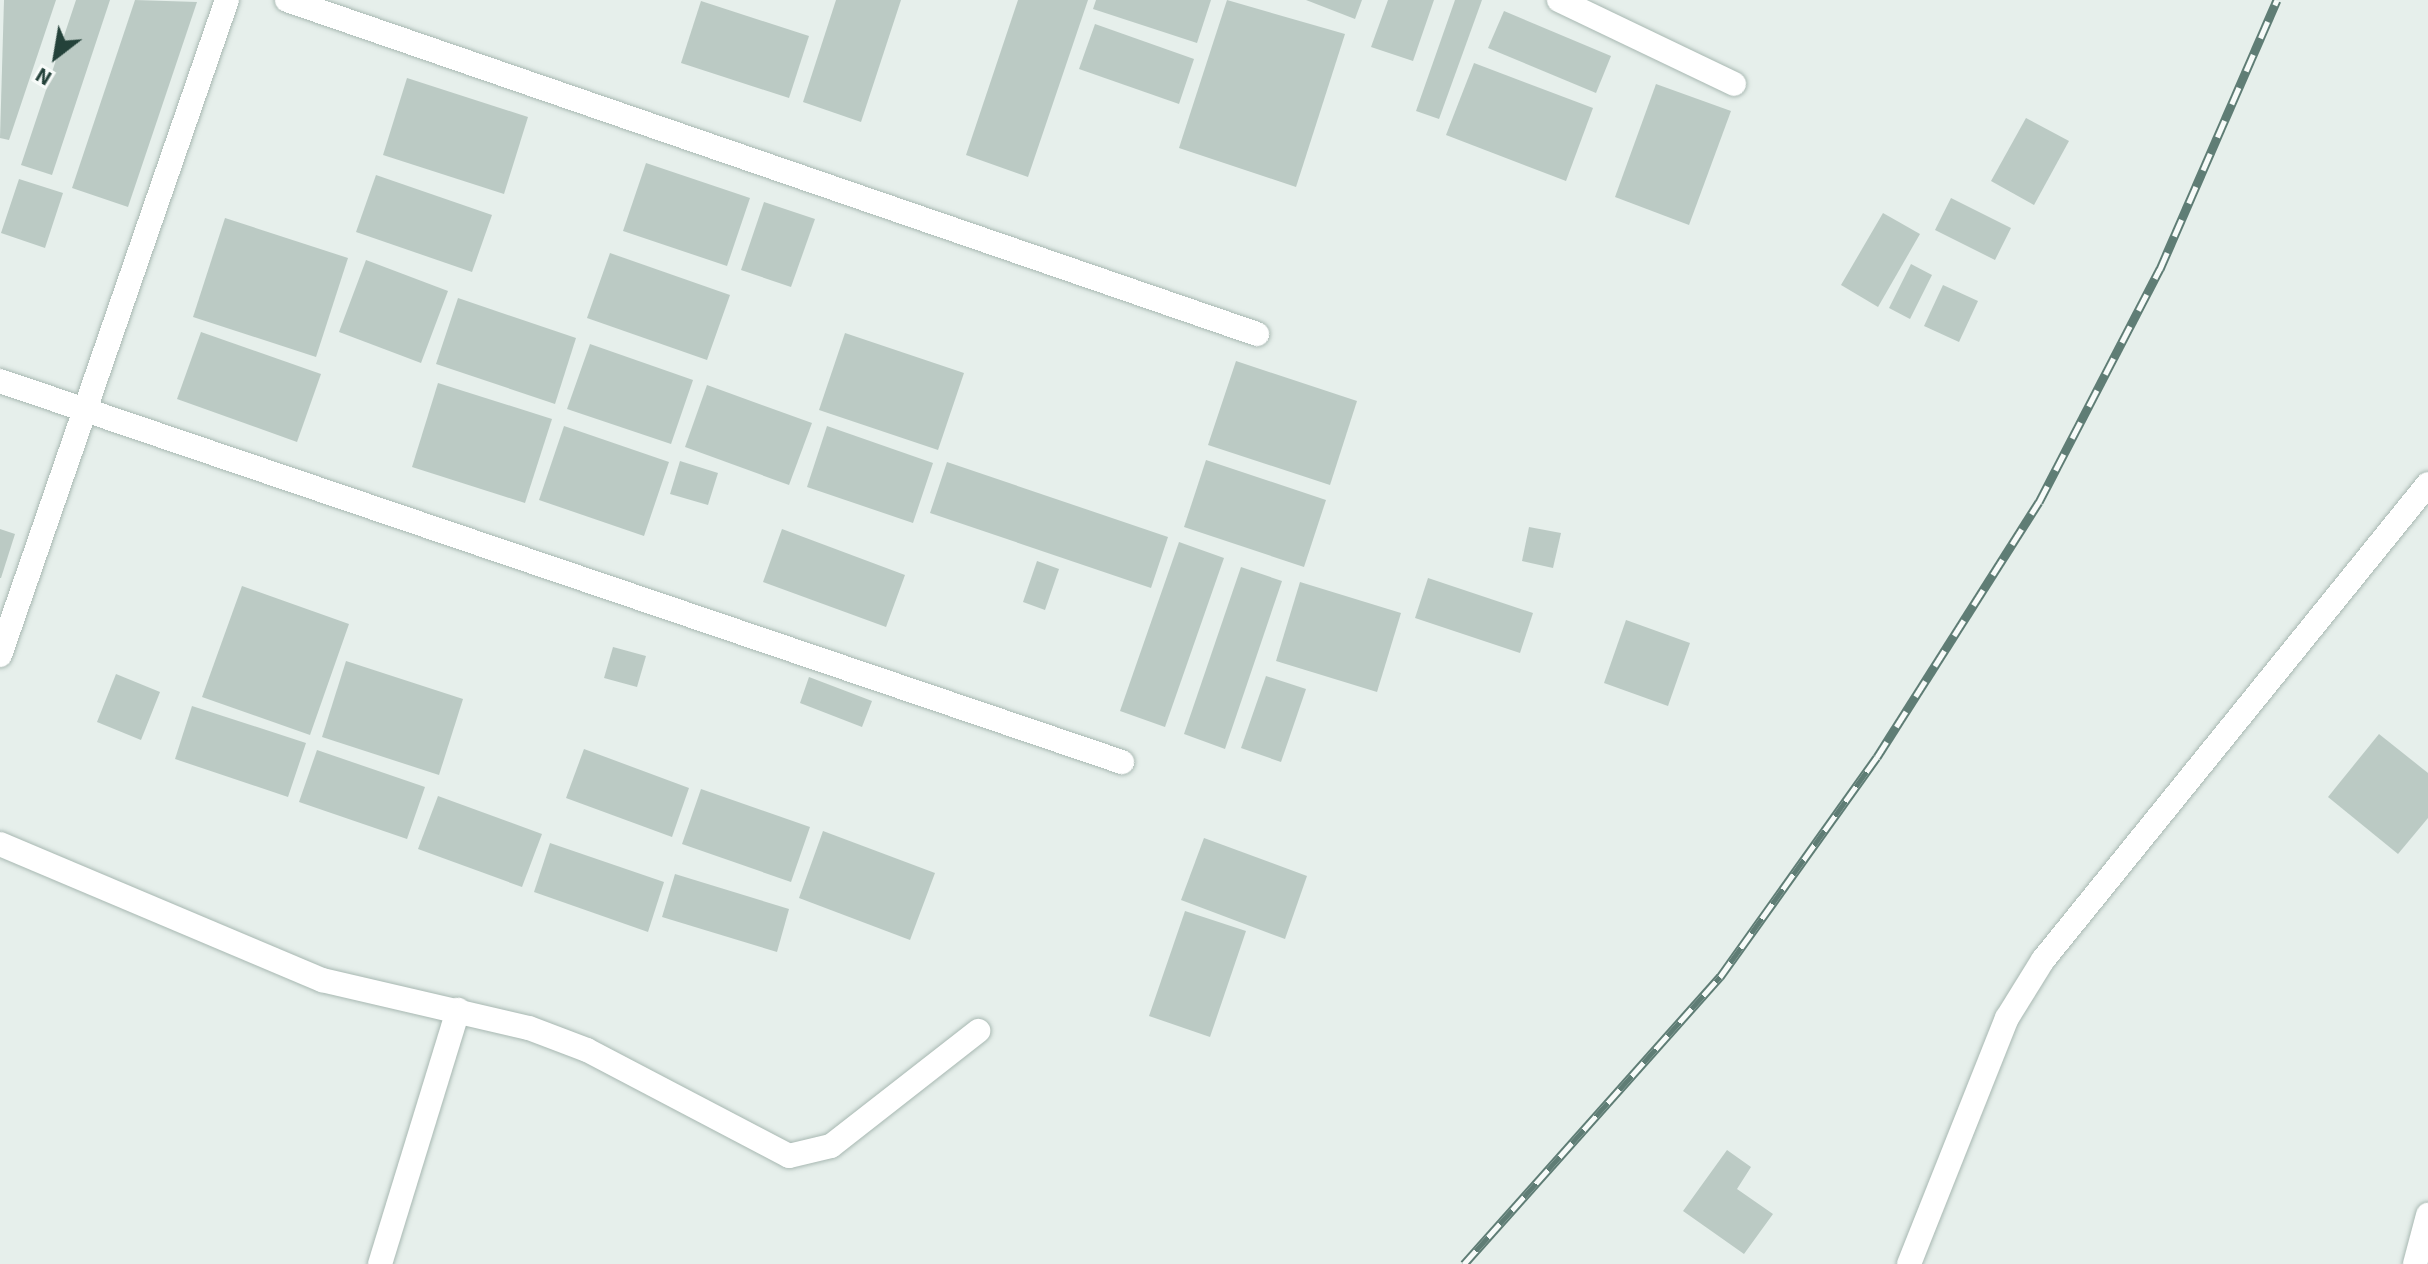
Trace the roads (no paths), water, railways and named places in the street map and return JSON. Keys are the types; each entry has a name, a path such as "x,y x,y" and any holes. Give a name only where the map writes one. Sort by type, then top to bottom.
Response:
{"street":[{"path":"0,655 227,0"},
{"path":"287,0 1257,334"},
{"path":"1559,0 1734,84"},
{"path":"0,381 1122,762"},
{"path":"1909,1264 2007,1018 2043,960 2428,484"},
{"path":"0,844 322,980 458,1010 587,1050 789,1156 831,1146 978,1031"},
{"path":"380,1264 458,1010"},
{"path":"2415,1264 2428,1215"}],"railway":[{"path":"1464,1264 1720,977 1877,757 2039,502 2160,269 2277,0"}]}
